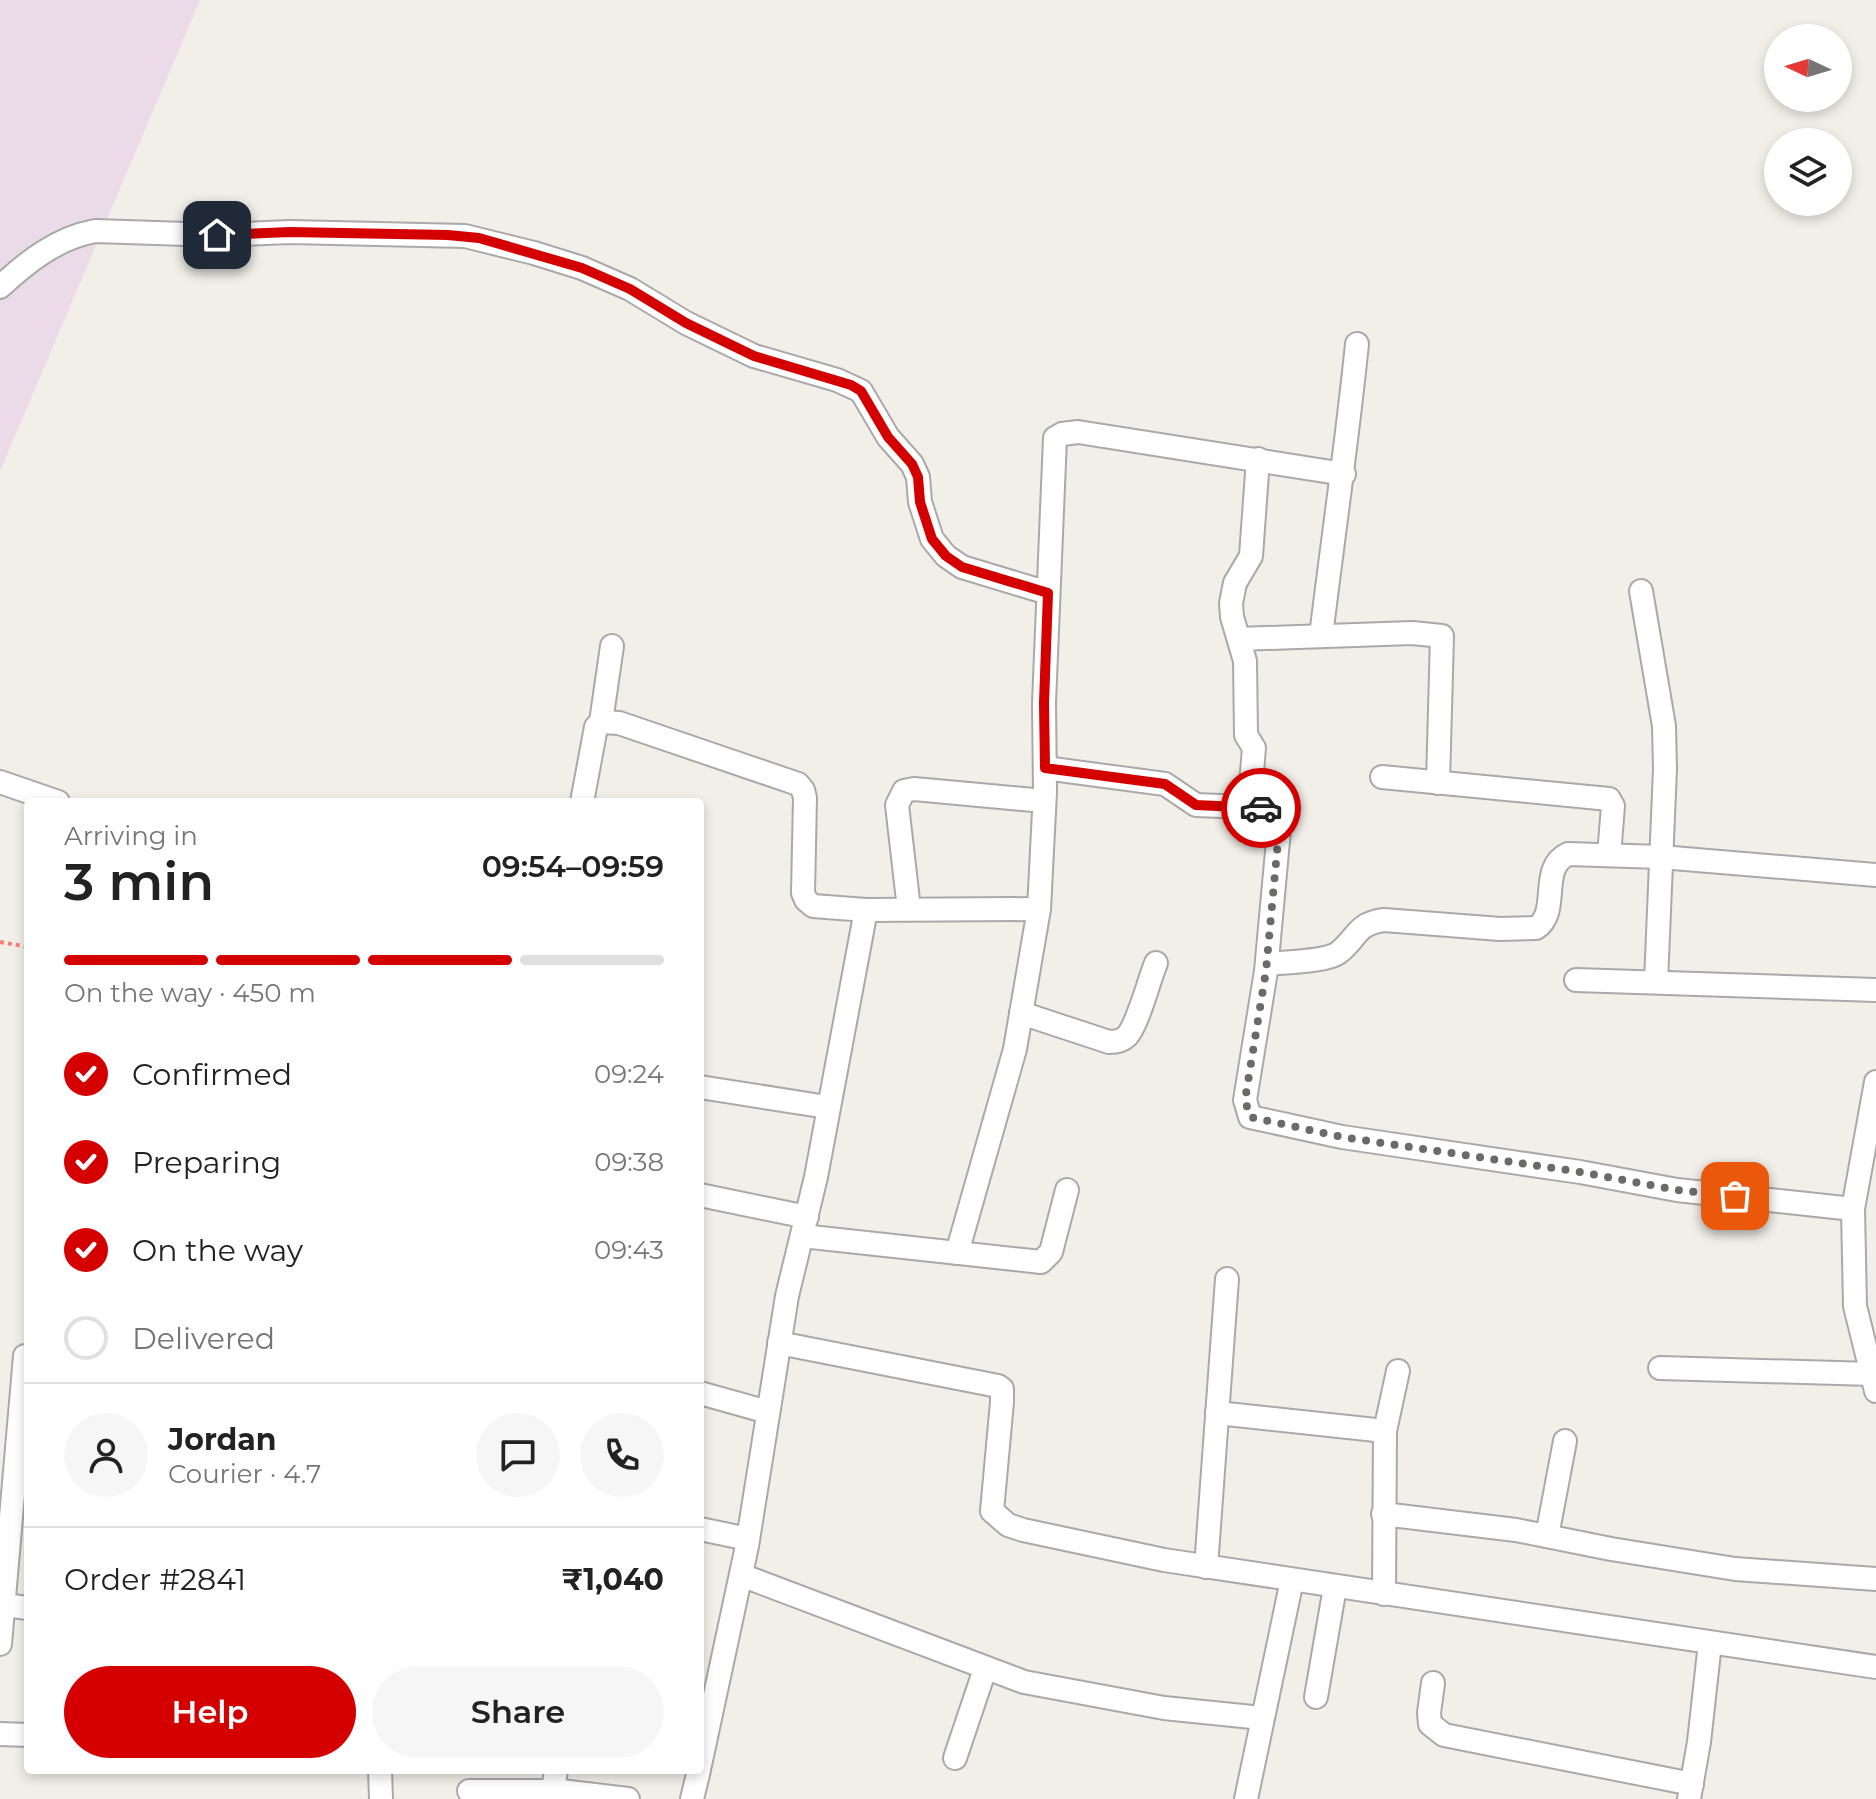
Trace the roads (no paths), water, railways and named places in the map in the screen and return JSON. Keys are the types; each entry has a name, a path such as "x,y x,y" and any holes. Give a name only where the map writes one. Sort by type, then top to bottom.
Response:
{"street":[{"path":"0,287 44,251 95,231 217,235 290,232 448,235 479,238 534,253 582,268 630,289 686,323 754,356 837,380 861,391 888,437 912,464 918,477 920,502 932,539 946,556 962,567 1048,593"},
{"path":"1321,636 1344,474 1357,344"},
{"path":"957,1253 1001,1100 1021,1013 1039,909 1055,438 1078,432 1344,474"},
{"path":"1249,808 1254,748 1245,729 1245,661 1232,617 1232,595 1235,583 1251,556 1258,459"},
{"path":"1641,591 1664,726 1656,982"},
{"path":"1239,639 1412,633 1442,636 1438,783"},
{"path":"583,798 592,741 601,722 612,646"},
{"path":"601,722 619,723 798,784 805,798 803,893 813,906 866,910 1039,909"},
{"path":"1045,768 1165,784 1196,805 1274,808 1279,811 1267,964 1245,1100 1250,1117 1342,1137 1580,1172 1677,1190 1853,1209"},
{"path":"1382,777 1609,799 1613,806 1609,855"},
{"path":"0,782 46,798"},
{"path":"909,909 897,805 904,791 914,789 1044,801"},
{"path":"1267,964 1328,957 1338,953 1360,927 1369,922 1384,920 1500,929 1536,928 1546,918 1554,868 1560,857 1568,854 1661,857 1876,875"},
{"path":"704,1744 748,1539 779,1343 866,910"},
{"path":"1021,1013 1117,1042 1126,1037 1132,1026 1156,963"},
{"path":"1576,980 1876,990"},
{"path":"1660,1368 1875,1386 1855,1306 1853,1209 1876,1082"},
{"path":"704,1088 827,1107"},
{"path":"704,1196 804,1226 957,1253 1041,1262 1051,1252 1067,1190"},
{"path":"1206,1567 1227,1279"},
{"path":"779,1343 1002,1389 992,1511 999,1519 1023,1530 1206,1567 1876,1667"},
{"path":"0,1644 24,1368"},
{"path":"1384,1594 1385,1431 1398,1371"},
{"path":"704,1394 768,1412"},
{"path":"1217,1413 1385,1431"},
{"path":"1547,1536 1565,1441"},
{"path":"1383,1514 1547,1536 1735,1569 1876,1579"},
{"path":"704,1530 748,1539"},
{"path":"741,1575 1024,1682 1149,1705 1262,1718"},
{"path":"1246,1799 1292,1580"},
{"path":"1316,1697 1335,1587"},
{"path":"4,1605 24,1608"},
{"path":"1433,1683 1430,1724 1444,1735 1691,1795 1710,1643"},
{"path":"955,1758 985,1669"},
{"path":"0,1734 24,1735"},
{"path":"380,1774 381,1799"},
{"path":"692,1799 697,1774"},
{"path":"469,1791 555,1780 628,1799"}]}
